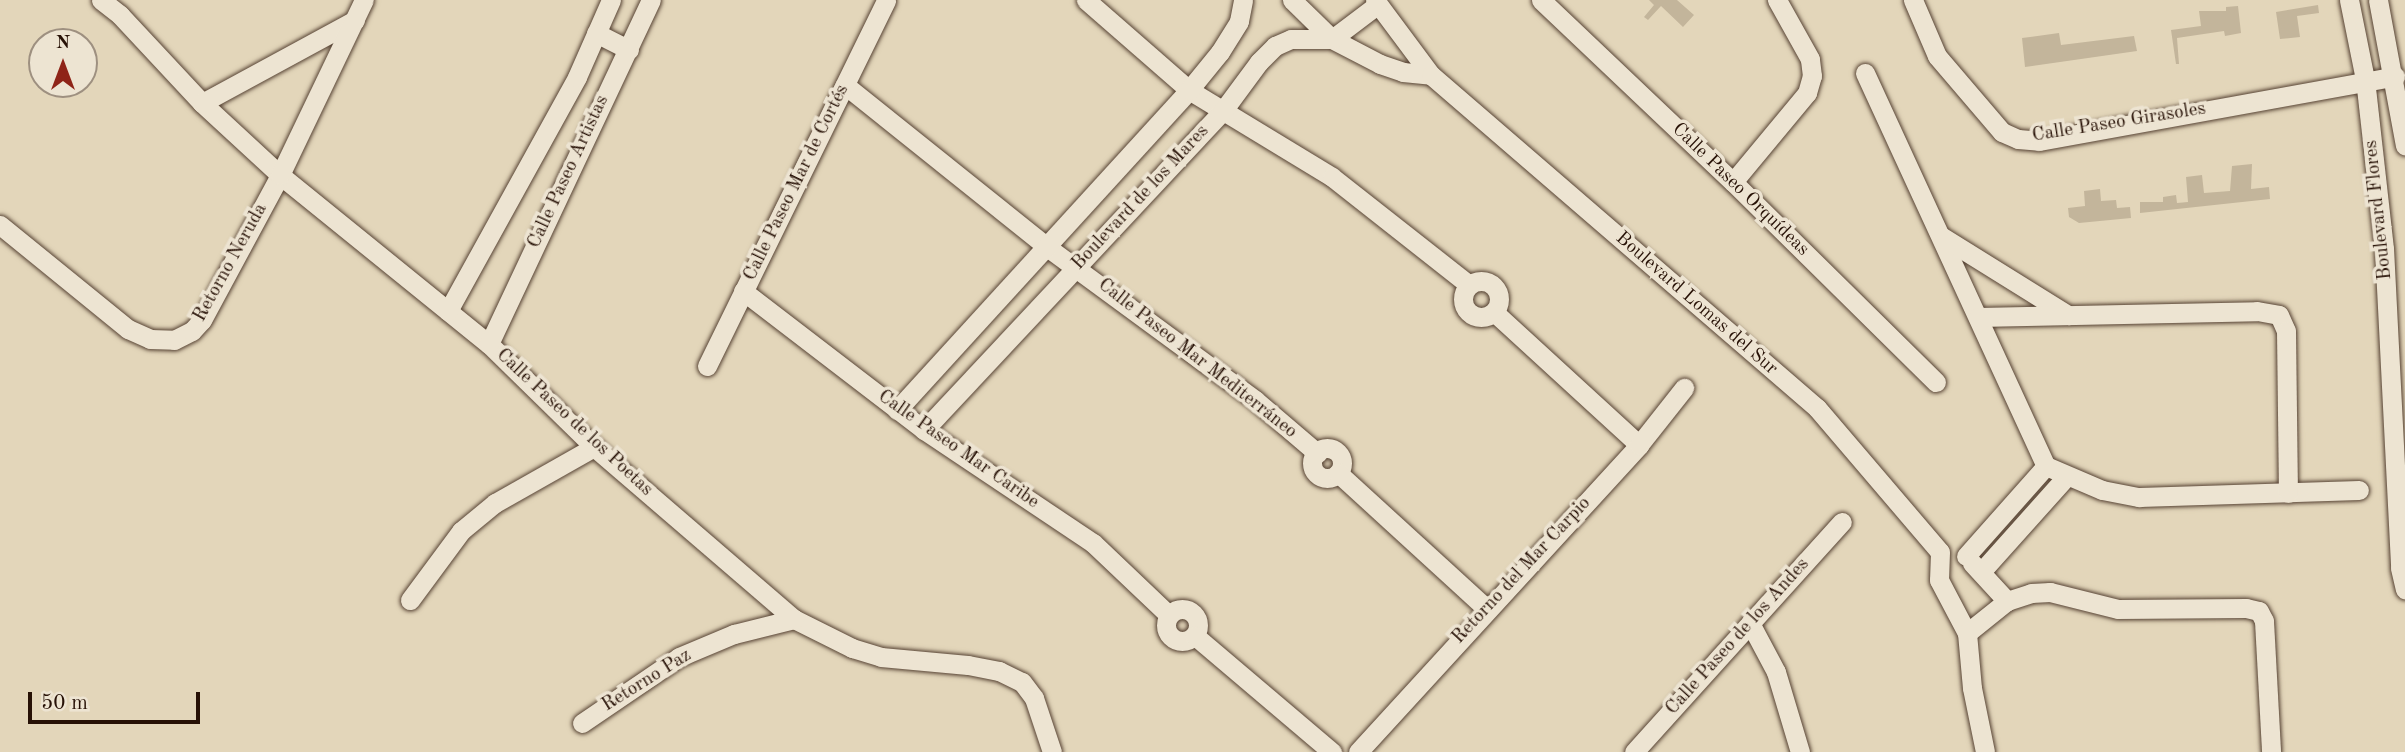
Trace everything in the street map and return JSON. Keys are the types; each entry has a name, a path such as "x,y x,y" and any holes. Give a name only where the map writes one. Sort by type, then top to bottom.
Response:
{"street":[{"name":"Calle Paseo de los Poetas","path":"101,0 117,8 202,103 280,175 489,344 594,447 794,619 852,648 881,657 968,665 999,671 1023,682 1034,698 1052,752"},
{"name":"Retorno Neruda","path":"0,225 128,329 149,339 174,340 192,331 202,320 280,175 364,0"},
{"name":"Calle Paseo Artistas","path":"449,311 578,77 611,0"},
{"name":"Calle Paseo Artistas","path":"489,344 651,0"},
{"name":"Calle Paseo Mar de Cortés","path":"707,366 886,0"},
{"path":"1086,0 1189,90 1332,177 1469,285 1479,281 1490,283 1497,292 1499,302 1494,312 1639,444"},
{"name":"Boulevard de los Mares","path":"897,410 1189,90 1220,52 1239,21 1243,0"},
{"path":"1292,0 1332,39 1380,64 1403,72 1431,75"},
{"name":"Calle Paseo Orquídeas","path":"1541,0 1733,181 1936,382"},
{"path":"1733,181 1807,93 1812,76 1810,59 1777,0"},
{"name":"Calle Paseo Girasoles","path":"1913,0 1937,56 2002,132 2018,139 2039,141 2365,79 2395,76"},
{"name":"Boulevard Flores","path":"2349,0 2365,79 2397,345 2402,527 2400,568 2405,589"},
{"name":"Boulevard Flores","path":"2378,0 2395,76 2405,146"},
{"path":"1332,39 1376,2"},
{"name":"Boulevard Lomas del Sur","path":"1376,2 1405,36 1431,75 1817,408 1940,552"},
{"path":"202,103 355,20"},
{"path":"596,33 629,50"},
{"name":"Boulevard de los Mares","path":"924,430 1222,112 1259,62 1275,46 1291,39 1332,39"},
{"path":"1865,73 2046,466 2102,491 2139,497 2359,491"},
{"path":"578,77 606,92"},
{"name":"Calle Paseo Mar Mediterráneo","path":"845,85 1047,247 1078,267 1255,400 1317,453 1327,448 1338,452 1342,462 1338,473 1487,609"},
{"path":"1941,236 2069,315"},
{"name":"Calle Paseo Mar Caribe","path":"743,291 924,430 1093,542 1169,615 1180,609 1193,612 1199,624 1195,636 1332,752"},
{"path":"1978,317 2257,311 2279,315 2286,331 2288,493"},
{"name":"Retorno del Mar Carpio","path":"1358,752 1639,444 1684,388"},
{"path":"410,600 461,531 495,503 594,447"},
{"path":"1966,556 2046,466"},
{"path":"1981,572 2066,477"},
{"name":"Calle Paseo de los Andes","path":"1634,752 1842,522"},
{"path":"1985,752 1972,688 1967,633 1939,580 1940,552 1966,556 2007,601"},
{"path":"1967,633 2007,601 2031,593 2050,592 2118,609 2246,608 2259,611 2264,621 2271,752"},
{"name":"Retorno Paz","path":"582,723 679,657 734,634 794,619"},
{"path":"1751,623 1776,672 1800,752"}],"shaded area":[{"path":"1649,0 1677,0 1694,15 1683,27 1661,6 1648,20 1644,17 1654,5"},
{"path":"2318,5 2319,13 2297,16 2300,37 2280,39 2276,12"},
{"path":"2238,6 2241,33 2225,36 2224,31 2177,38 2179,64 2176,64 2171,30 2201,26 2199,11 2226,11 2226,7"},
{"path":"2059,33 2061,45 2134,36 2137,51 2025,67 2022,38"},
{"path":"2252,164 2251,189 2269,187 2270,199 2140,213 2140,202 2163,202 2163,197 2176,195 2177,203 2188,202 2186,177 2202,175 2204,193 2230,191 2232,166"},
{"path":"2100,189 2101,201 2116,200 2117,208 2130,207 2131,218 2079,223 2069,217 2068,208 2085,206 2084,191"}]}
